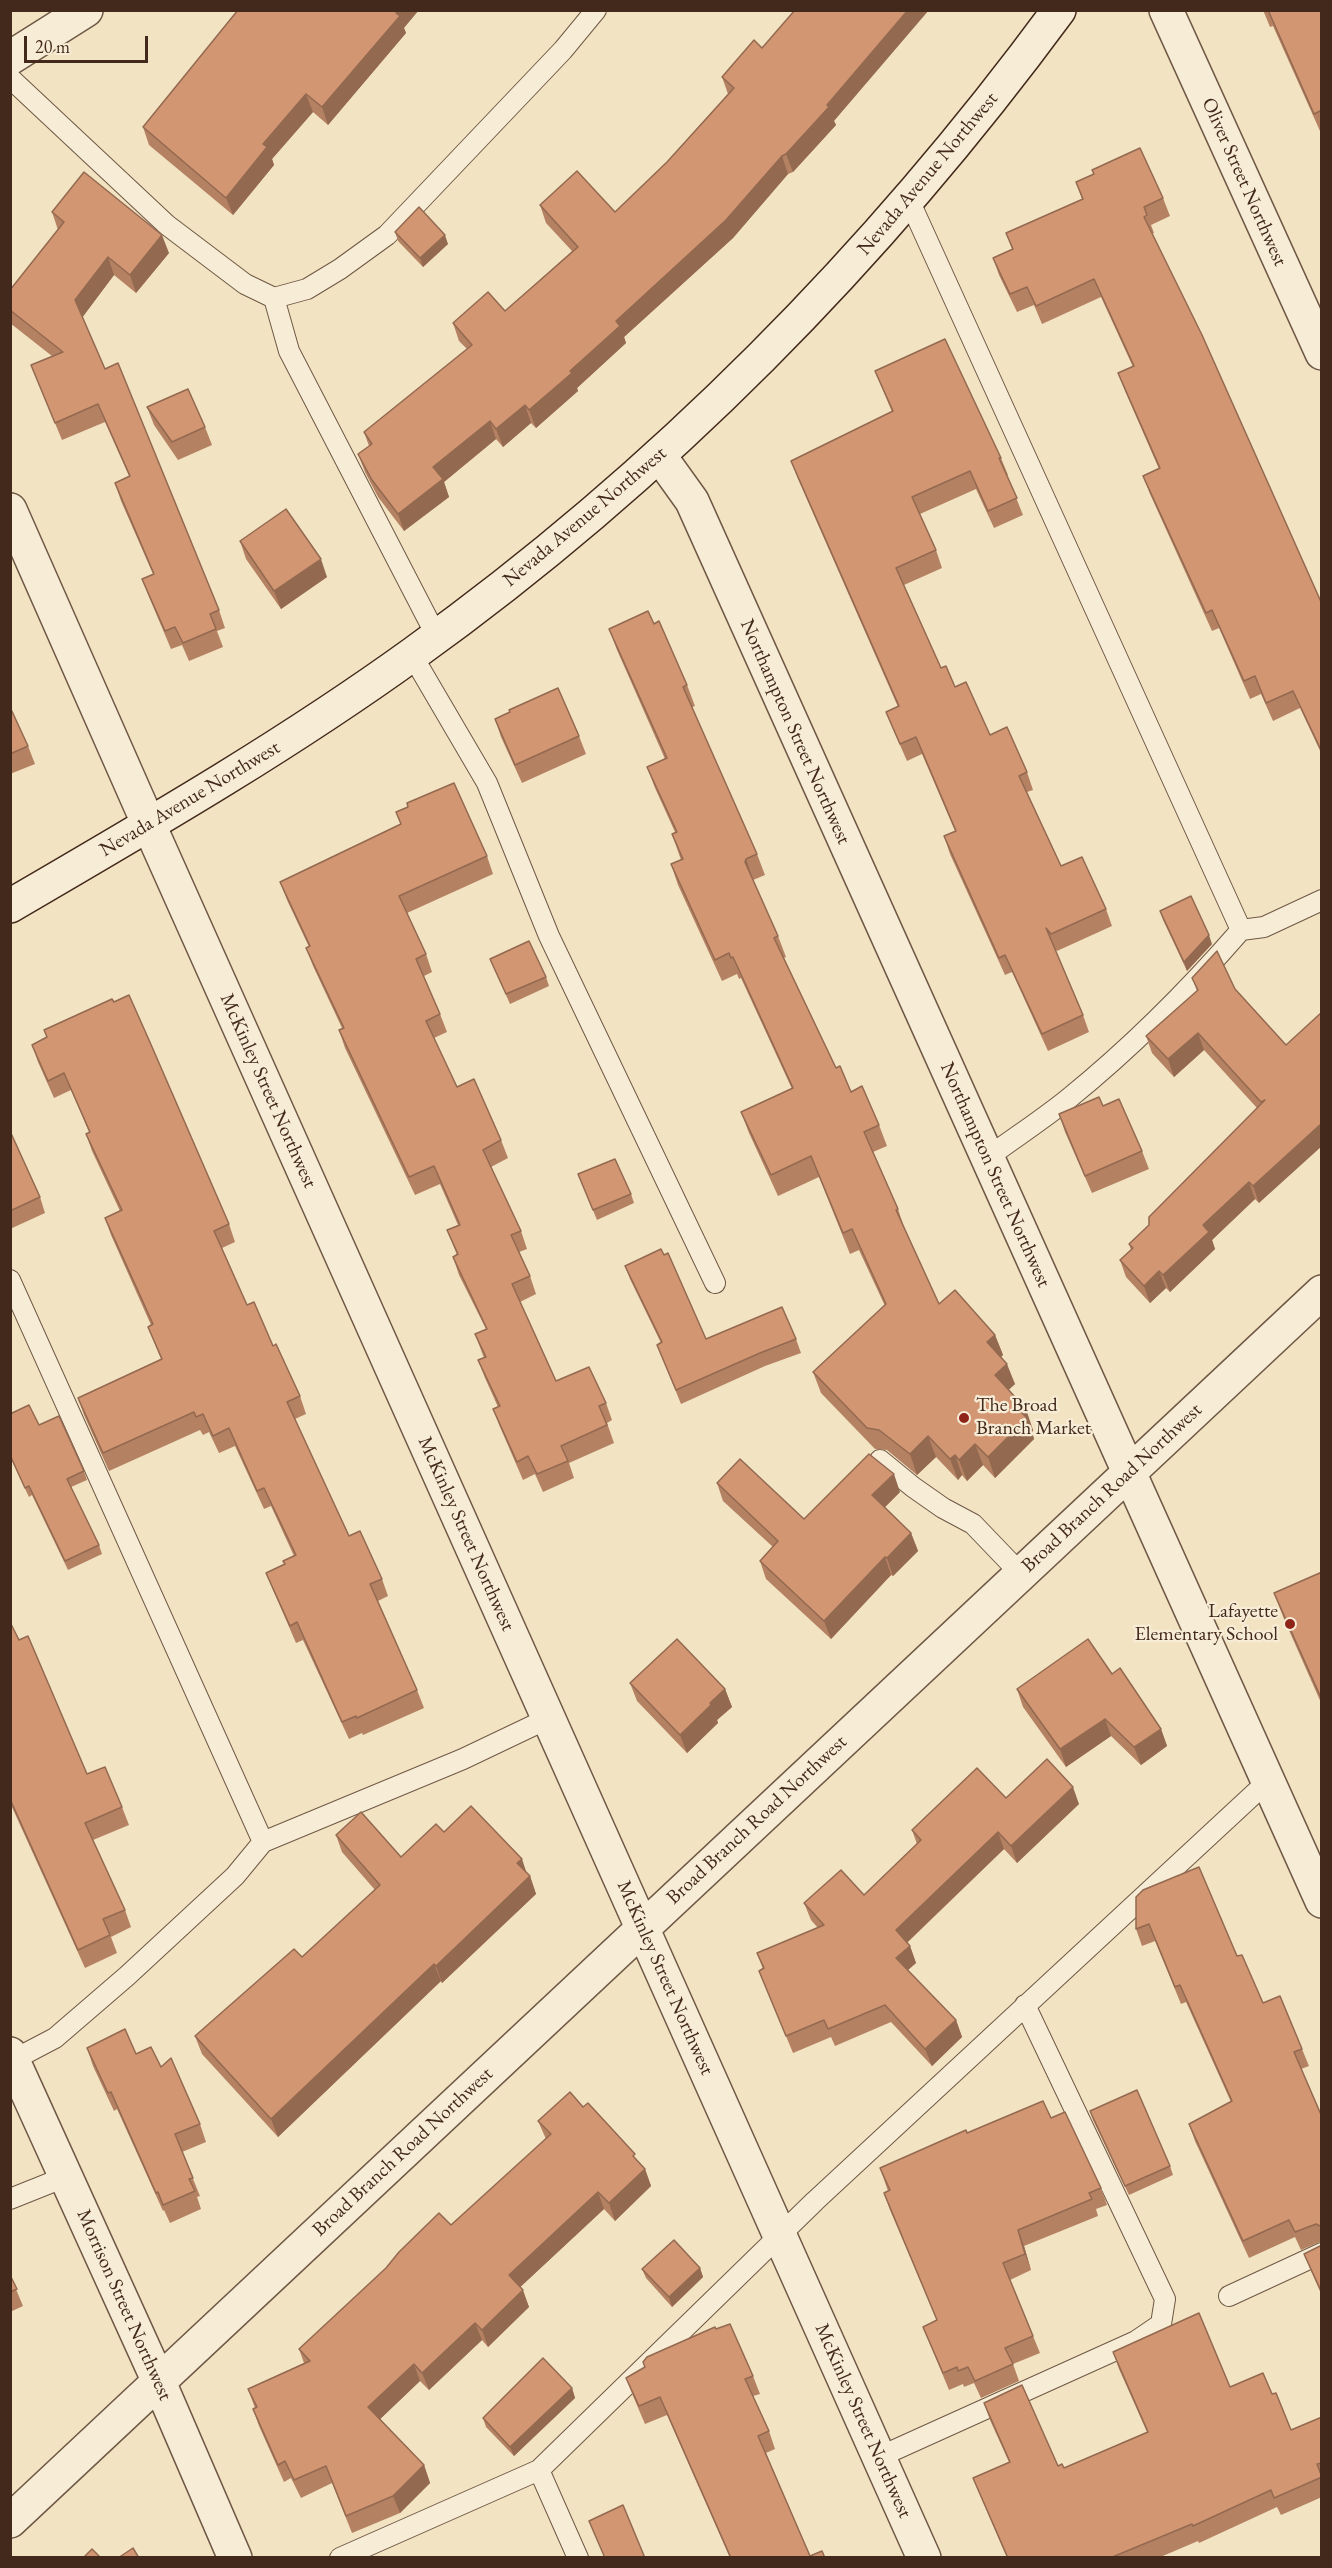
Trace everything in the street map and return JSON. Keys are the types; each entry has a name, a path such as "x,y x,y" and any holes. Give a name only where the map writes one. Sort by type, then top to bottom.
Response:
{"street":[{"path":"10,58 86,10"},
{"name":"Nevada Avenue Northwest","path":"10,906 268,753 424,646 562,539 659,455 800,319 909,200 981,112 1059,10"},
{"name":"Oliver Street Northwest","path":"1166,10 1322,353"},
{"name":"Northampton Street Northwest","path":"659,455 692,501 1322,1901"},
{"name":"McKinley Street Northwest","path":"10,510 924,2558"},
{"name":"Broad Branch Road Northwest","path":"10,2521 1322,1292"},
{"name":"Morrison Street Northwest","path":"12,2057 159,2382 235,2558"}],"lane":[{"path":"10,78 167,225 245,284 274,298 307,289 340,269 387,234 563,50 596,10"},
{"path":"909,200 1241,930"},
{"path":"274,298 289,351 487,783 549,936 715,1283"},
{"path":"987,1158 1068,1099 1136,1039 1201,977 1241,930 1264,927 1322,900"},
{"path":"10,1280 263,1842"},
{"path":"880,1460 928,1498 973,1524 1020,1573"},
{"path":"12,2057 55,2038 127,1976 235,1876 263,1842 463,1759 549,1718"},
{"path":"340,2558 539,2470 780,2234 1268,1781"},
{"path":"879,2457 1136,2341 1161,2324 1166,2299 1025,2005"},
{"path":"10,2199 65,2177"},
{"path":"1229,2296 1322,2253"},
{"path":"539,2470 578,2558"}],"building":[{"path":"238,10 398,10 396,13 400,16 322,107 306,94 263,144 267,147 226,198 143,127"},
{"path":"795,10 908,10 827,105 829,107 726,220 616,321 620,326 570,371 572,373 529,410 525,405 496,429 490,421 433,467 443,479 398,514 372,480 358,454 372,444 364,432 472,345 453,323 488,292 505,311 578,247 540,205 577,171 615,212 667,162 734,88 722,77 754,40 762,48"},
{"path":"1268,10 1322,10 1322,110 1314,114"},
{"path":"1140,148 1163,198 1144,207 1147,215 1144,217 1202,335 1322,604 1322,752 1293,691 1266,703 1255,676 1244,681 1212,610 1206,613 1143,476 1160,468 1118,373 1134,366 1094,279 1036,306 1027,287 1010,294 993,258 1013,249 1006,233 1083,199 1076,182 1094,174 1092,170"},
{"path":"84,172 162,235 130,275 108,257 75,300 105,369 118,363 219,610 210,614 216,629 183,643 175,627 165,631 142,579 154,574 115,483 130,476 98,404 55,423 31,365 63,352 10,310 10,290 64,222 52,212"},
{"path":"419,207 445,235 420,258 395,232"},
{"path":"945,339 1001,458 999,458 1017,498 988,511 970,471 912,497 936,550 896,568 941,668 946,666 955,687 966,682 990,735 1007,727 1027,772 1019,776 1061,866 1082,857 1106,909 1051,934 1046,928 1083,1015 1042,1034 1005,955 999,958 944,836 956,831 916,737 900,744 886,712 899,706 791,461 893,411 875,371"},
{"path":"188,389 205,427 172,442 147,407"},
{"path":"286,509 321,559 274,591 240,541"},
{"path":"648,611 654,624 659,621 687,685 683,687 757,854 746,859 745,862 778,936 774,938 836,1068 840,1066 851,1092 862,1086 879,1125 864,1132 898,1209 896,1210 939,1304 955,1290 995,1335 987,1342 1007,1364 995,1375 1026,1409 1022,1413 1027,1418 988,1457 975,1444 959,1460 955,1455 950,1459 928,1436 910,1454 879,1430 867,1428 813,1372 886,1304 852,1229 843,1233 811,1156 771,1175 741,1112 793,1088 733,957 731,958 729,953 715,960 671,864 683,859 672,834 677,832 647,767 667,758 609,629"},
{"path":"558,688 579,736 515,765 495,719 510,712 509,710"},
{"path":"10,707 28,746 10,754"},
{"path":"454,783 487,856 399,896 426,954 416,959 440,1014 426,1021 457,1087 474,1079 501,1140 483,1150 521,1231 511,1235 530,1276 512,1284 556,1381 589,1367 606,1403 599,1406 607,1425 561,1446 568,1461 537,1474 528,1456 517,1462 493,1409 500,1406 478,1360 486,1357 475,1334 487,1329 453,1257 458,1254 447,1230 460,1225 434,1166 409,1177 339,1030 344,1028 306,948 310,946 280,882 401,824 396,812 408,807 407,803"},
{"path":"1191,896 1209,935 1184,962 1160,911"},
{"path":"529,941 546,977 506,994 490,959"},
{"path":"1217,951 1235,989 1286,1045 1322,1012 1322,1123 1253,1186 1249,1182 1203,1225 1209,1232 1163,1275 1159,1271 1144,1286 1120,1260 1133,1248 1129,1244 1149,1225 1149,1217 1265,1100 1261,1102 1198,1033 1168,1059 1146,1036 1198,990 1192,978"},
{"path":"129,995 229,1224 214,1231 247,1305 254,1302 273,1346 276,1344 300,1396 287,1402 349,1536 360,1531 382,1579 370,1584 417,1690 357,1718 356,1716 342,1722 297,1622 290,1626 266,1573 285,1564 283,1561 296,1555 264,1488 257,1491 229,1428 213,1436 203,1414 196,1417 194,1412 103,1453 78,1398 162,1359 148,1327 153,1324 105,1218 122,1210 86,1134 90,1132 64,1073 48,1081 32,1045 47,1037 44,1030 112,999 114,1002"},
{"path":"1099,1097 1103,1106 1119,1099 1142,1151 1085,1176 1059,1114"},
{"path":"10,1131 40,1197 10,1211"},
{"path":"615,1159 631,1194 593,1210 578,1174"},
{"path":"661,1249 664,1255 668,1253 706,1339 782,1307 796,1339 676,1390 657,1345 662,1342 625,1266"},
{"path":"29,1405 39,1425 59,1416 84,1471 67,1479 99,1545 65,1561 29,1486 25,1488 10,1455 10,1414"},
{"path":"869,1454 894,1474 872,1495 911,1533 824,1621 760,1561 778,1541 717,1483 740,1459 804,1519"},
{"path":"1322,1572 1322,1700 1274,1593"},
{"path":"10,1622 19,1640 28,1636 87,1774 105,1767 122,1807 85,1823 125,1910 103,1919 110,1935 78,1950 10,1799"},
{"path":"677,1639 725,1689 680,1735 630,1683"},
{"path":"1088,1639 1112,1674 1120,1668 1161,1729 1134,1747 1105,1719 1060,1749 1017,1689"},
{"path":"1047,1759 1073,1787 1011,1846 998,1832 896,1930 910,1946 896,1958 956,2020 925,2049 885,2005 828,2029 824,2020 786,2036 759,1971 764,1968 757,1953 824,1925 804,1903 841,1870 864,1895 921,1840 912,1830 977,1768 1006,1798"},
{"path":"471,1806 522,1859 517,1863 530,1876 271,2119 195,2036 294,1949 302,1957 380,1885 336,1835 361,1812 401,1857 436,1824 444,1832"},
{"path":"1199,1867 1237,1956 1242,1955 1263,2003 1280,1996 1302,2049 1294,2052 1322,2117 1322,2227 1316,2224 1295,2232 1289,2220 1243,2241 1189,2124 1232,2101 1180,1985 1175,1987 1149,1924 1136,1929 1136,1897 1143,1890"},
{"path":"125,2029 136,2054 151,2047 161,2067 171,2058 200,2124 175,2134 193,2178 189,2179 195,2191 163,2205 111,2092 108,2093 87,2048"},
{"path":"1137,2090 1170,2166 1125,2186 1090,2111"},
{"path":"570,2092 583,2107 588,2103 635,2154 633,2156 645,2169 609,2203 598,2192 509,2275 523,2290 482,2330 475,2323 422,2373 414,2364 368,2407 424,2465 393,2496 346,2516 326,2466 294,2480 285,2461 278,2465 253,2409 257,2407 248,2389 310,2361 299,2349 386,2268 439,2213 451,2225 551,2134 538,2121"},
{"path":"1043,2101 1051,2118 1065,2112 1101,2188 1089,2193 1092,2199 1018,2230 1025,2254 1003,2263 1033,2336 1005,2348 1013,2364 975,2381 968,2367 958,2371 957,2367 943,2373 923,2327 937,2320 884,2193 890,2190 880,2168 966,2130 967,2133"},
{"path":"674,2240 700,2268 669,2297 642,2269"},
{"path":"1322,2245 1322,2293 1304,2254"},
{"path":"10,2275 17,2289 10,2292"},
{"path":"1199,2313 1230,2387 1263,2373 1272,2394 1276,2393 1291,2430 1322,2417 1322,2463 1317,2464 1322,2477 1274,2498 1271,2490 1193,2526 1192,2524 1110,2558 1008,2558 973,2478 1010,2462 984,2403 1022,2385 1058,2466 1062,2464 1064,2468 1148,2432 1113,2352"},
{"path":"730,2324 753,2376 745,2379 769,2431 758,2436 810,2556 822,2551 825,2558 731,2558 660,2397 639,2406 626,2378 645,2367 643,2362 647,2357 715,2327 716,2329"},
{"path":"543,2358 572,2388 510,2447 483,2418"},
{"path":"623,2505 645,2558 605,2558 589,2521"},
{"path":"133,2548 139,2558 118,2558"},
{"path":"92,2549 101,2558 83,2558"}],"place":[{"name":"The Broad Branch Market","path":"964,1418"},
{"name":"Lafayette Elementary School","path":"1290,1624"}]}
